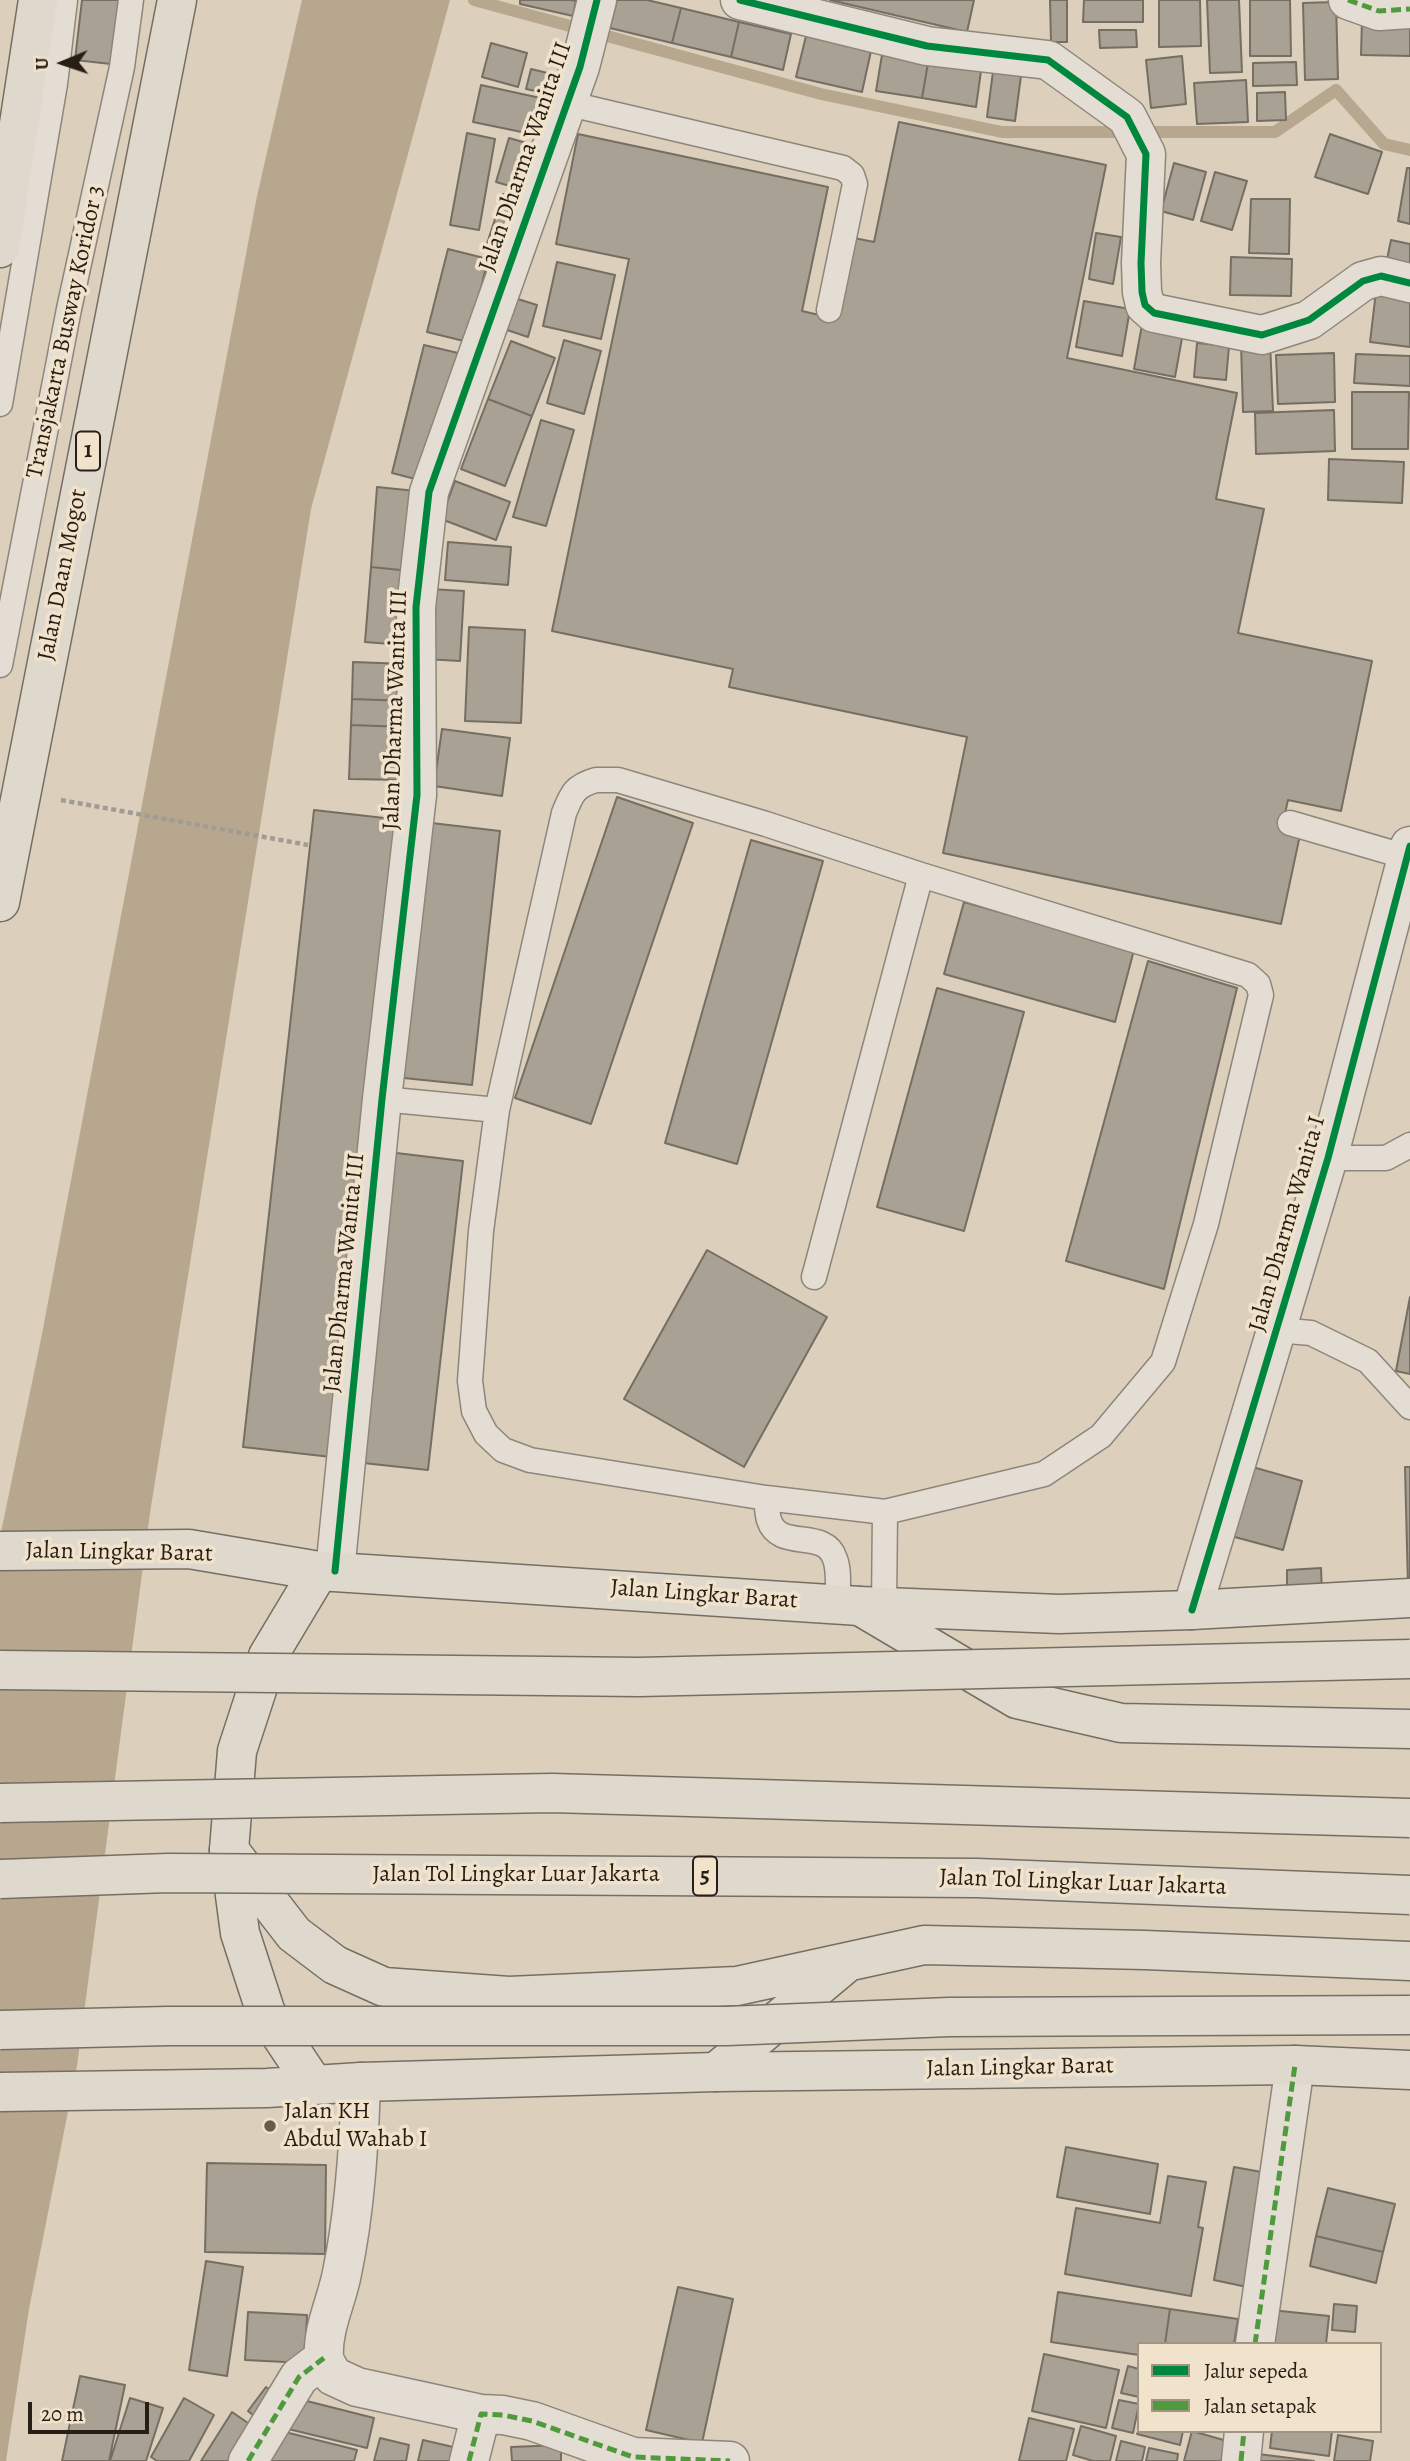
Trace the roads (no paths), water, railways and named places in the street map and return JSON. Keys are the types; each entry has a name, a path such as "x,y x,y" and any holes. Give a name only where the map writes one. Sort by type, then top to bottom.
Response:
{"main road":[{"path":"0,248 10,128 38,0"},
{"name":"Jalan Daan Mogot","path":"0,902 177,0"},
{"name":"Jalan Lingkar Barat","path":"0,1551 189,1549 327,1571 861,1605 1059,1614 1410,1598"},
{"path":"314,2085 266,2013 240,1933 229,1850 237,1751 268,1656 327,1571"},
{"path":"861,1605 1017,1699 1121,1723 1410,1729"},
{"path":"0,1670 639,1676 1410,1659"},
{"path":"0,1802 552,1793 1410,1818"},
{"path":"229,1850 294,1934 335,1965 384,1987 509,1996 737,1986 924,1945 1410,1961"},
{"name":"Jalan Tol Lingkar Luar Jakarta","path":"0,1879 168,1873 977,1878 1410,1895"},
{"path":"716,2072 849,1961"},
{"name":"Jalan Lingkar Barat","path":"0,2030 168,2026 727,2026 949,2017 1410,2015"},
{"name":"Jalan Lingkar Barat","path":"0,2092 267,2088 361,2082 716,2072 1295,2065 1410,2070"}],"street":[{"path":"740,0 927,46 1048,60 1128,117 1146,154 1142,292 1145,305 1154,313 1262,335 1309,320 1363,281 1381,276 1410,283"},
{"path":"1348,0 1379,11 1410,9"},
{"name":"Jalan Dharma Wanita III","path":"327,1571 417,795 416,607 429,492 580,67 596,6"},
{"name":"Jalan Dharma Wanita I","path":"1192,1610 1328,1158 1408,864"},
{"path":"1255,2342 1295,2065"},
{"path":"361,2082 350,2230 324,2358 333,2376 357,2387 481,2414 532,2421 633,2457 730,2461"},
{"path":"248,2461 299,2377 324,2358"},
{"path":"469,2461 481,2414"},
{"path":"1241,2461 1244,2433"}],"lane":[{"name":"Transjakarta Busway Koridor 3","path":"0,404 55,84 65,0"},
{"name":"Transjakarta Busway Koridor 3","path":"0,665 69,309 122,66 131,0"},
{"path":"566,103 843,168 852,175 855,184 828,310"},
{"path":"596,780 618,780 766,824 921,876 1248,975 1258,984 1261,995 1206,1224 1163,1362 1101,1436 1044,1474 885,1512 766,1498 530,1460 503,1450 486,1434 474,1410 470,1381 481,1231 497,1111 564,813 570,797 580,785 596,780"},
{"path":"1290,823 1408,864"},
{"path":"814,1278 921,876"},
{"path":"382,1099 497,1111"},
{"path":"1328,1158 1386,1158 1410,1145"},
{"path":"1277,1330 1311,1333 1368,1361 1410,1408"},
{"path":"766,1498 769,1521 775,1531 785,1538 819,1542 835,1559 861,1605"},
{"path":"861,1605 885,1512"}],"waterway":[{"path":"474,0 821,94 1002,132 1275,132 1336,90 1384,144 1410,150"}],"place":[{"name":"Jalan KH Abdul Wahab I","path":"270,2126"}]}
